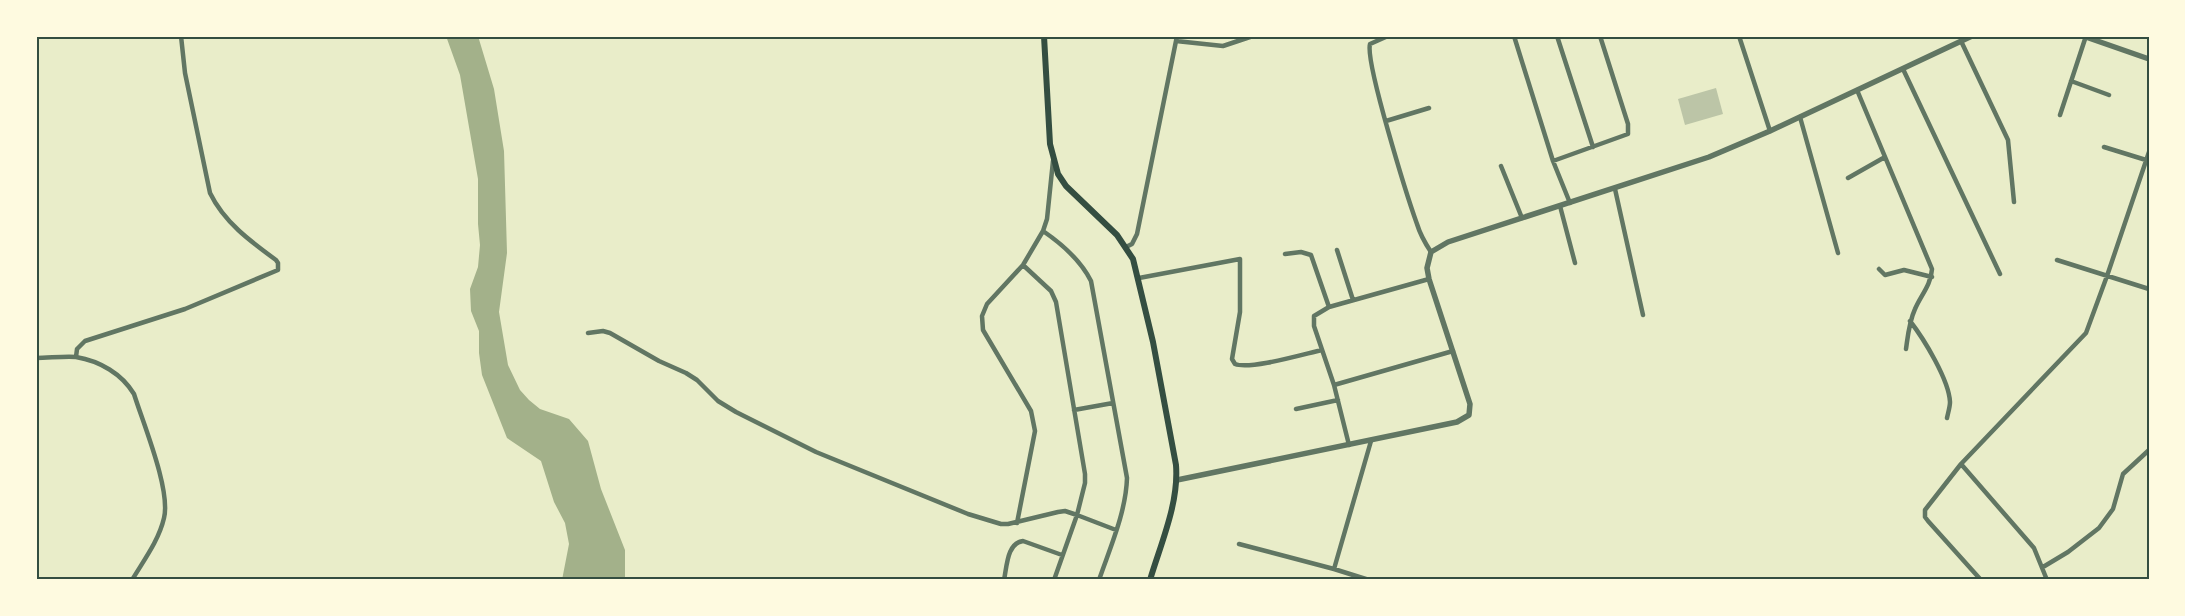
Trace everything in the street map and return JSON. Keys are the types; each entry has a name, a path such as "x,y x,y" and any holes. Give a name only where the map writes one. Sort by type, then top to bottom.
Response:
{"main road":[{"path":"1044,36 1050,144 1053,162 1066,186 1111,230 1126,248 1139,278 1153,342 1176,465 1177,480 1170,512 1150,580"}],"street":[{"path":"76,358 77,348 85,341 186,309 278,270 276,260 248,240 230,222 217,208 210,193 185,74 180,36"},
{"path":"1126,248 1132,244 1137,234 1177,39 1223,46 1253,36"},
{"path":"1388,36 1372,42 1369,48 1386,121 1417,224 1431,252"},
{"path":"1514,36 1553,161 1570,203"},
{"path":"1557,36 1593,146"},
{"path":"1553,161 1624,137 1629,130 1600,36"},
{"path":"1739,36 1770,131"},
{"path":"1177,480 1349,446 1457,422 1469,415 1470,404 1426,268 1431,252 1448,242 1702,160 1770,131 1972,36"},
{"path":"2060,115 2085,36 2149,59"},
{"path":"1960,42 2008,140 2014,202"},
{"path":"1903,69 2000,274"},
{"path":"2071,81 2108,95"},
{"path":"1857,90 1932,269 1932,277 1910,321 1906,349"},
{"path":"1386,121 1429,108"},
{"path":"1800,117 1838,253"},
{"path":"2104,147 2146,160"},
{"path":"1981,580 1928,521 1924,513 1961,464 2080,341 2091,323 2149,152"},
{"path":"1848,178 1885,157"},
{"path":"1017,523 1034,431 1031,411 983,330 982,316 987,304 1023,264 1043,231 1047,219 1053,162"},
{"path":"1500,166 1522,218"},
{"path":"2141,174 2149,177"},
{"path":"1615,189 1643,315"},
{"path":"1560,206 1575,264"},
{"path":"1043,231 1056,240 1086,270 1091,281 1128,478 1116,530 1099,580"},
{"path":"1337,250 1353,300"},
{"path":"1285,254 1301,252 1311,255 1329,307"},
{"path":"1139,278 1240,259 1240,312 1232,358 1235,364 1243,366 1322,350"},
{"path":"2057,260 2149,290"},
{"path":"1023,264 1055,296 1085,474 1085,483 1077,515 1054,580"},
{"path":"1879,269 1885,275 1904,270 1932,277"},
{"path":"1349,446 1334,385 1313,320 1319,311 1329,307 1429,279"},
{"path":"1910,321 1924,339 1946,386 1950,402 1946,418"},
{"path":"588,333 603,330 610,333 659,361 686,373 697,380 718,401 736,412 816,452 968,514 1000,524 1017,523 1065,511 1116,530"},
{"path":"1334,385 1453,351"},
{"path":"36,358 76,358 105,367 128,383 134,394 163,486 165,516 161,529 132,580"},
{"path":"1296,409 1338,400"},
{"path":"1074,410 1113,403"},
{"path":"1334,569 1371,441"},
{"path":"2043,566 2068,552 2103,524 2113,509 2123,474 2149,450"},
{"path":"1961,464 2034,548 2043,566 2047,580"},
{"path":"1004,580 1011,548 1018,542 1024,541 1062,555"},
{"path":"1239,544 1368,580"}],"shaded area":[{"path":"446,36 478,36 494,89 504,151 507,253 499,312 508,365 520,390 529,400 540,409 569,419 588,441 601,489 625,550 625,580 562,580 569,544 565,523 554,502 541,461 507,438 482,375 479,331 471,311 470,289 478,267 480,245 478,179 460,75"}],"building":[{"path":"1716,88 1723,114 1685,125 1678,99"}]}
